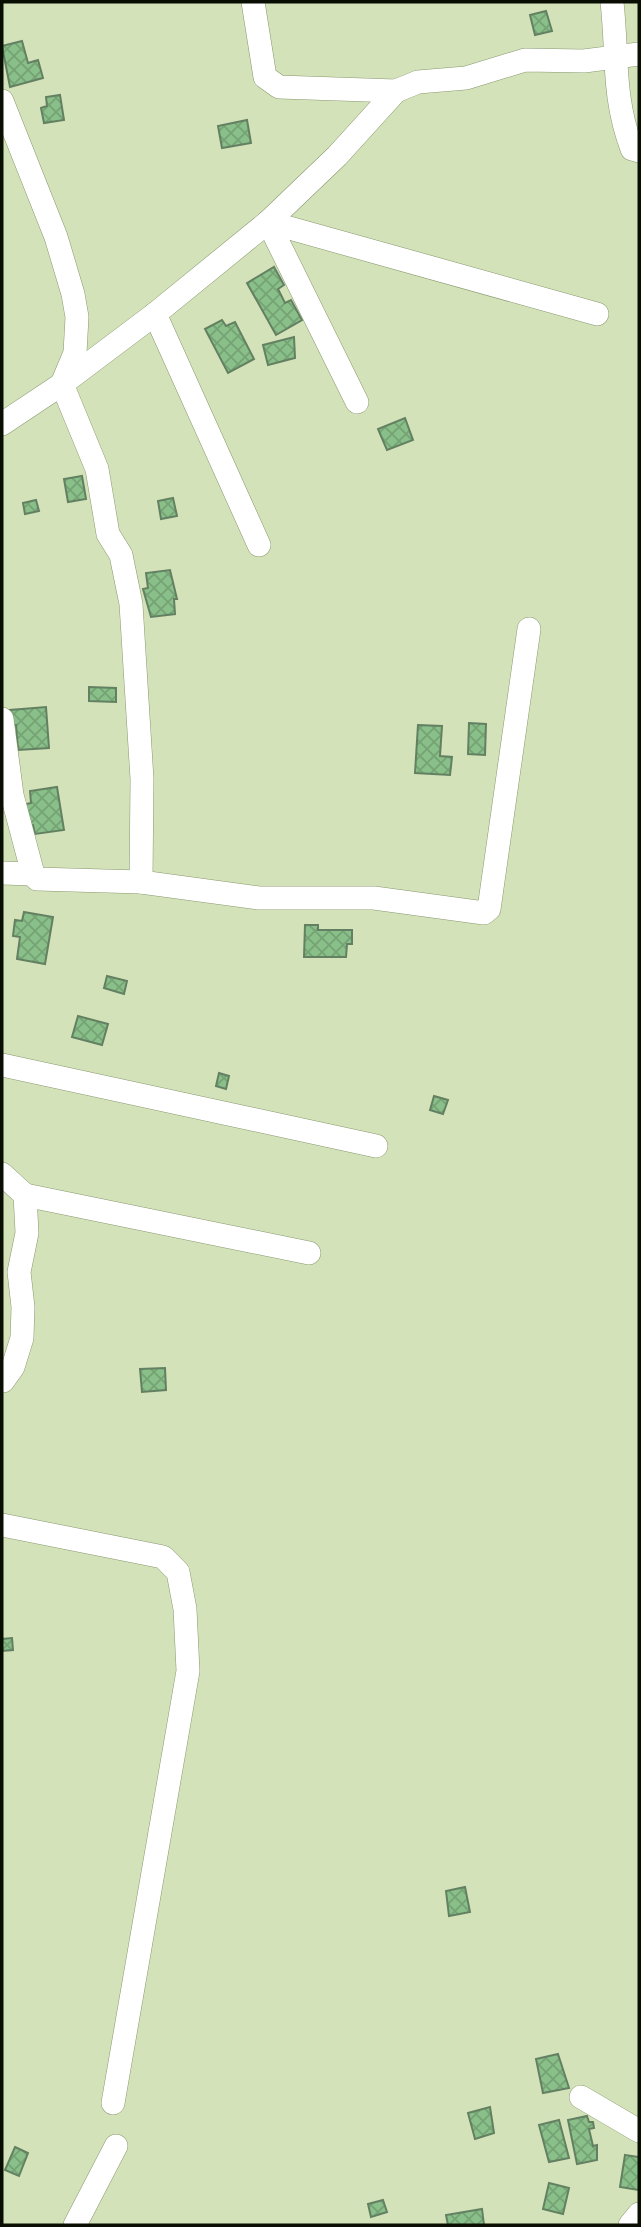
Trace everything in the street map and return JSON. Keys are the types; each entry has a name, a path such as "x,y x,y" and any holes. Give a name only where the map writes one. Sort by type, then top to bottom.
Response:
{"street":[{"path":"253,2 265,77 279,87 396,91 418,82 466,78 525,60 584,61 639,54"},
{"path":"612,2 613,57 621,119 632,149 639,151"},
{"path":"2,421 62,384 155,314 268,222 337,156 396,91"},
{"path":"2,101 56,237 74,294 77,317 75,353 62,384 97,469 108,534 121,555 131,604 142,779 141,882"},
{"path":"268,222 597,314"},
{"path":"268,222 357,402"},
{"path":"155,314 259,545"},
{"path":"2,719 12,795 33,874 37,879 141,882 259,898 374,898 484,913 489,909 529,629"},
{"path":"2,873 33,874"},
{"path":"2,1065 376,1146"},
{"path":"2,1174 25,1195 309,1253"},
{"path":"2,1397 2,1381 13,1367 22,1338 23,1307 19,1272 27,1233 25,1195"},
{"path":"2,1525 163,1557 178,1572 184,1609 188,1671 113,2102"},
{"path":"581,2097 639,2131"},
{"path":"75,2225 116,2146"},
{"path":"630,2225 639,2214"}],"building":[{"path":"546,11 552,31 535,35 530,15"},
{"path":"22,41 28,63 38,60 43,78 10,87 2,46"},
{"path":"60,95 64,120 44,123 41,108 47,106 46,97"},
{"path":"247,120 251,143 222,148 218,126"},
{"path":"274,267 284,285 278,289 285,303 291,300 302,320 276,335 247,283"},
{"path":"222,320 226,326 235,322 254,359 228,373 205,329"},
{"path":"294,337 295,358 268,365 263,345"},
{"path":"405,418 413,440 387,450 378,429"},
{"path":"82,476 86,499 68,502 64,479"},
{"path":"173,498 177,516 161,519 158,501"},
{"path":"36,500 39,511 25,514 23,503"},
{"path":"170,570 177,599 174,599 175,614 151,617 143,589 148,588 146,573"},
{"path":"89,687 116,688 116,702 89,701"},
{"path":"46,707 49,748 18,750 16,725 11,725 10,710"},
{"path":"469,723 486,724 485,755 468,754"},
{"path":"418,725 442,726 440,756 452,757 450,775 415,773"},
{"path":"57,787 64,830 35,834 33,825 25,826 22,805 31,803 30,791"},
{"path":"24,912 53,917 45,964 17,959 20,937 13,936 15,920 22,921"},
{"path":"305,925 318,925 318,930 352,930 352,944 347,944 346,957 304,957"},
{"path":"107,976 127,981 124,994 104,988"},
{"path":"78,1016 108,1024 102,1045 72,1037"},
{"path":"219,1073 229,1076 226,1089 216,1086"},
{"path":"434,1096 448,1100 443,1114 430,1110"},
{"path":"165,1368 166,1390 142,1392 140,1369"},
{"path":"12,1638 13,1650 2,1651 2,1639"},
{"path":"465,1887 470,1912 449,1916 446,1891"},
{"path":"558,2054 569,2088 543,2093 536,2059"},
{"path":"490,2107 494,2133 475,2139 468,2113"},
{"path":"587,2116 589,2122 593,2122 594,2128 589,2129 593,2146 597,2145 597,2160 577,2164 568,2120"},
{"path":"559,2120 569,2158 549,2162 539,2125"},
{"path":"15,2147 28,2153 19,2176 5,2170"},
{"path":"625,2155 639,2157 639,2190 620,2187"},
{"path":"549,2183 569,2188 563,2214 543,2209"},
{"path":"383,2200 387,2212 371,2217 368,2204"},
{"path":"482,2209 484,2225 448,2225 446,2215"}]}
